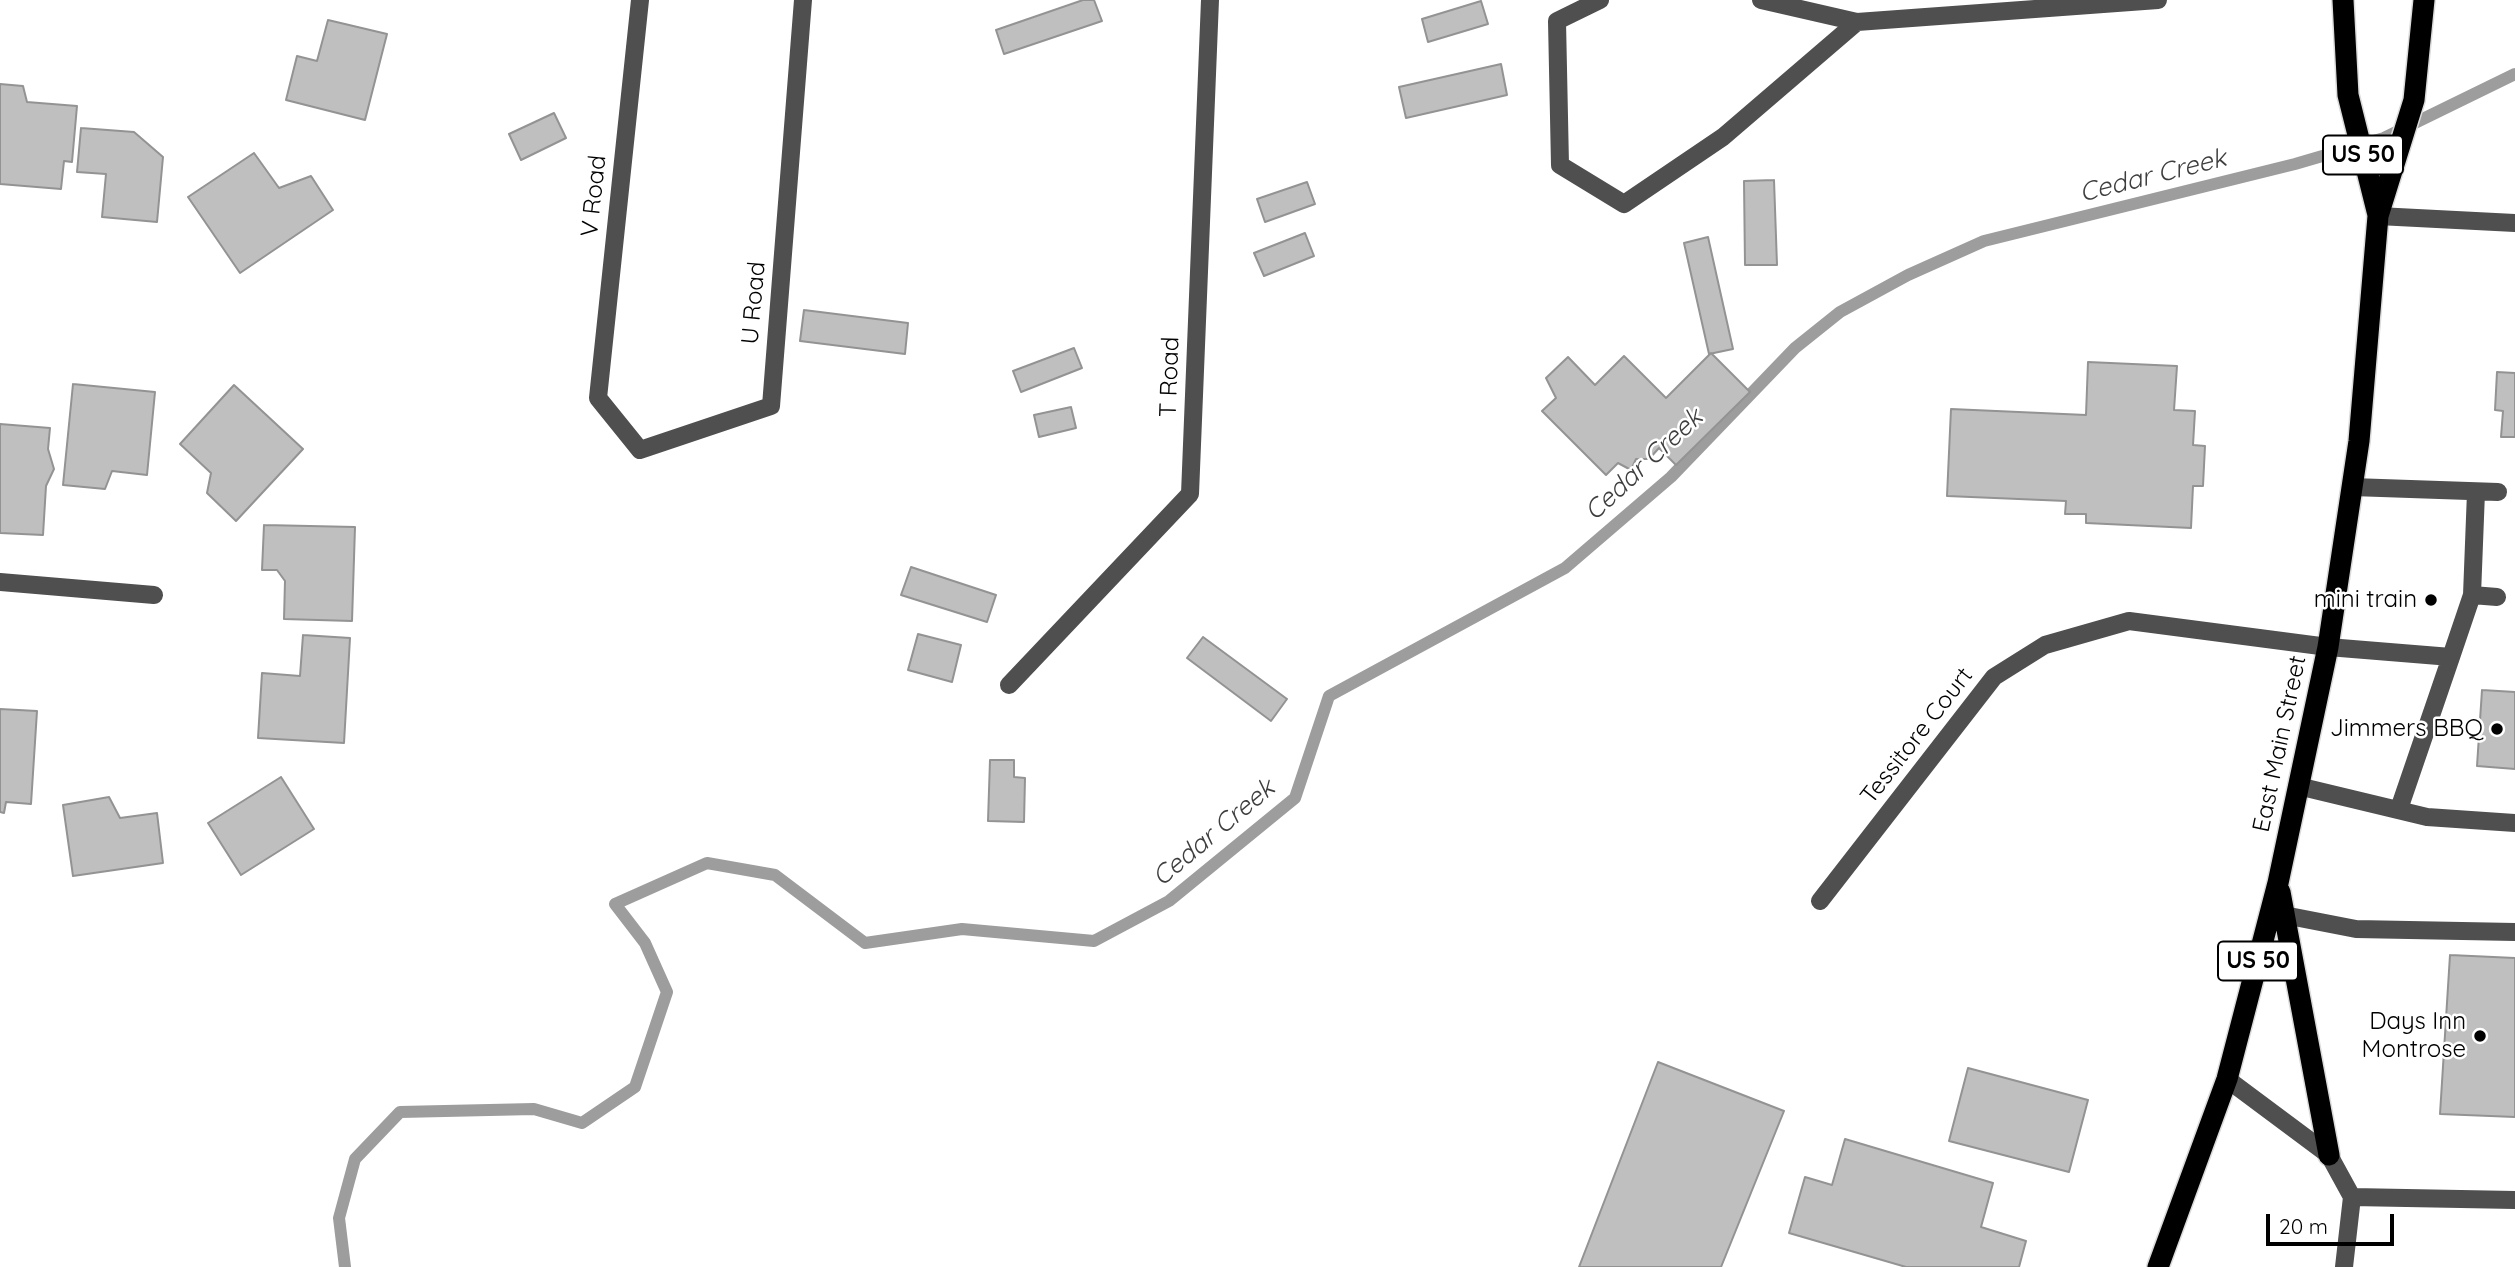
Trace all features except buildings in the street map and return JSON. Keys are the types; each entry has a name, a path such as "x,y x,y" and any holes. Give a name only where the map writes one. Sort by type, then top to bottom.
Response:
{"highway":[{"name":"East Main Street","path":"2343,0 2348,94 2378,216"},
{"name":"East Main Street","path":"2158,1267 2227,1079 2278,883 2328,647 2359,441 2378,216 2414,100 2424,0"},
{"path":"2278,883 2329,1155"}],"street":[{"name":"V Road","path":"598,398 640,0"},
{"name":"U Road","path":"598,398 640,450 771,406 803,0"},
{"name":"T Road","path":"1009,685 1190,494 1210,0"},
{"path":"1601,0 1557,21 1560,165 1624,204 1723,137 1857,22"},
{"path":"1761,0 1857,22 2158,0"},
{"path":"2378,216 2515,223"},
{"path":"2352,487 2498,492"},
{"path":"2399,809 2472,595 2476,492"},
{"path":"0,582 154,595"},
{"path":"2472,595 2497,597"},
{"name":"Tessitore Court","path":"1820,901 1994,677 2045,645 2129,621 2328,647 2451,657"},
{"path":"2298,786 2427,817 2515,823"},
{"path":"2284,915 2356,929 2515,932"},
{"path":"2227,1079 2329,1155 2351,1197 2344,1267"},
{"path":"2351,1197 2515,1200"}],"waterway":[{"name":"Cedar Creek","path":"345,1267 339,1218 355,1159 400,1112 534,1109 582,1123 635,1087 667,992 645,943 615,904 707,863 775,875 865,943 962,929 1094,941 1169,901 1295,798 1329,696 1565,568 1671,477 1795,348 1840,312 1908,275 1984,241 2295,164 2384,138 2515,74"}],"place":[{"name":"mini train","path":"2431,600"},
{"name":"Jimmers BBQ","path":"2497,729"},
{"name":"Days Inn Montrose","path":"2480,1036"}]}
